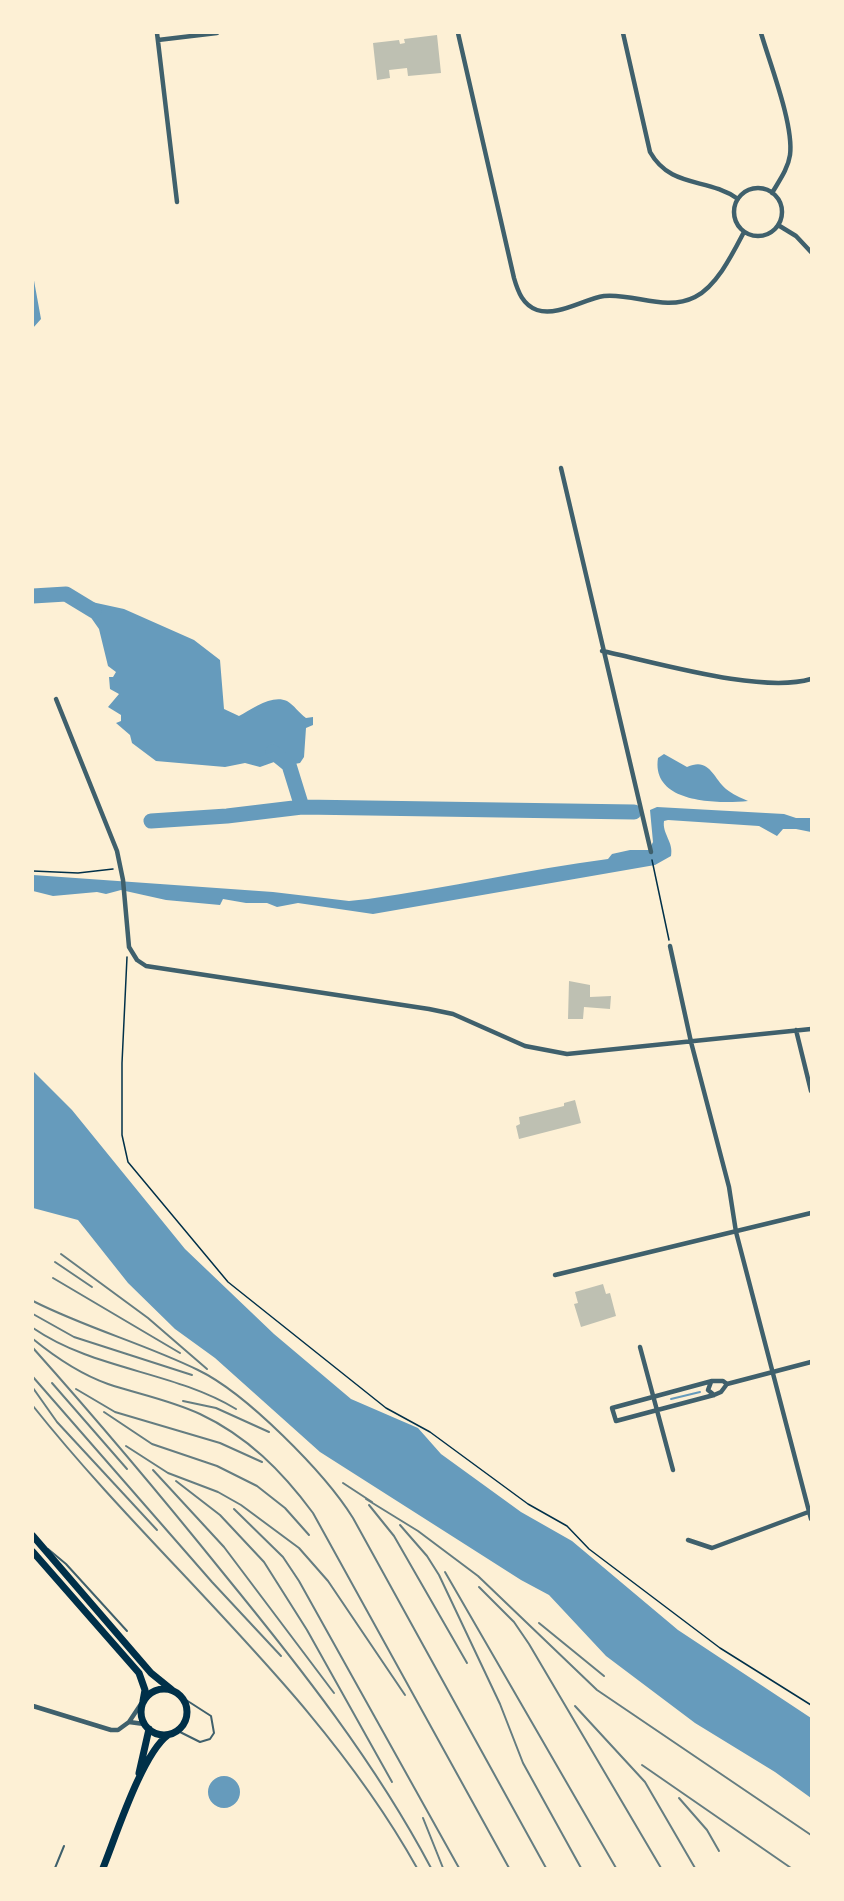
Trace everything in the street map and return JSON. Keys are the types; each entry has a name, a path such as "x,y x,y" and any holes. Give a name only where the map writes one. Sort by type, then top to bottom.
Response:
{"main road":[{"path":"33,1536 151,1673 183,1698 187,1716 178,1731 168,1735 155,1749 136,1788 104,1868"},
{"path":"33,1552 139,1673 145,1690 142,1717 146,1727 136,1788"},
{"path":"143,1701 155,1690 172,1690"},
{"path":"146,1727 156,1734 168,1735"}],"street":[{"path":"158,33 177,202"},
{"path":"158,40 217,33"},
{"path":"458,33 514,278 523,300 529,306 549,312 605,296 654,302 684,302 709,286 744,232"},
{"path":"623,33 650,152 658,165 680,179 712,185 738,199"},
{"path":"761,33 789,130 790,154 785,171 772,193"},
{"path":"765,189 772,193 780,204 778,225 759,236 744,232 739,227 734,213 738,199 750,190 765,189"},
{"path":"778,225 796,236 811,252"},
{"path":"561,468 602,651 651,852"},
{"path":"602,651 726,678 784,684 811,680"},
{"path":"56,699 122,868 129,947 136,960 146,966 453,1014 525,1046 567,1054 811,1029"},
{"path":"670,946 691,1042 729,1187 736,1232 811,1519"},
{"path":"796,1030 811,1091"},
{"path":"555,1275 811,1213"},
{"path":"640,1347 673,1470"},
{"path":"727,1384 723,1381 711,1382 612,1408 616,1421 714,1395 721,1392 727,1384 811,1362"},
{"path":"711,1382 708,1390 714,1395"},
{"path":"688,1540 712,1548 810,1512"},
{"path":"33,1706 111,1730 121,1729 129,1722 143,1701"},
{"path":"129,1722 146,1727"}],"lane":[{"path":"33,1536 66,1564 127,1631"},
{"path":"178,1731 200,1742 210,1739 214,1733 211,1716 183,1698"},
{"path":"55,1868 64,1846"}],"path":[{"path":"652,860 670,946"},
{"path":"33,871 78,873 122,868"},
{"path":"129,947 125,966 122,1063 122,1135 128,1162 228,1282 386,1408 430,1432 528,1504 567,1526 589,1548 702,1634 811,1705"}],"water":[{"path":"33,275 41,319 33,328"},
{"path":"78,599 124,609 194,640 220,660 224,709 239,716 262,703 281,699 290,703 306,718 313,717 313,725 306,728 304,757 300,763 289,765 274,762 260,767 245,763 225,767 156,761 132,743 130,735 116,723 121,721 121,715 108,707 119,694 110,689 109,677 113,677 116,672 108,666 99,629"},
{"path":"664,754 687,767 700,764 705,766 726,789 748,801 704,801 688,798 675,792 665,784 659,773 658,758"},
{"path":"657,807 784,814 796,818 811,818 811,832 783,829 777,836 759,826 668,820 664,821 664,826 671,846 671,856 655,865 373,914 298,903 277,907 267,903 246,903 223,899 220,905 166,900 121,890 106,894 97,892 53,896 33,891 33,875 273,892 349,901 368,899 608,859 612,854 630,850 649,850 653,842 650,810"},
{"path":"33,1071 72,1110 185,1249 274,1334 351,1399 418,1428 441,1454 521,1512 572,1541 678,1630 811,1718 811,1798 775,1772 695,1723 606,1656 549,1595 521,1580 320,1452 215,1358 175,1329 128,1283 78,1220 33,1208"},
{"path":"224,1776 235,1781 240,1792 235,1803 224,1808 213,1803 208,1792 213,1781"}],"building":[{"path":"437,35 441,73 408,76 407,68 389,70 390,78 377,80 373,43 399,40 400,44 405,43 404,39"},
{"path":"569,981 590,985 590,997 611,996 610,1009 584,1007 583,1019 568,1019"},
{"path":"575,1100 581,1123 519,1139 516,1126 520,1124 519,1117 564,1106 564,1103"},
{"path":"603,1284 606,1294 610,1293 616,1316 581,1327 574,1304 578,1303 575,1292"}],"waterway":[{"path":"33,596 66,594 94,611"},
{"path":"273,752 289,765 302,807 634,812"},
{"path":"151,821 227,816 302,807"},
{"path":"671,1399 700,1392"}],"railway":[{"path":"61,1254 148,1318 207,1369"},
{"path":"55,1262 92,1287"},
{"path":"53,1278 180,1353"},
{"path":"33,1301 74,1320 178,1361 217,1381 261,1415 324,1479 353,1518 546,1868"},
{"path":"33,1314 74,1337 192,1375"},
{"path":"33,1328 82,1353 186,1386 236,1409"},
{"path":"33,1339 68,1364 98,1380 177,1405 217,1423 263,1456 289,1483 313,1513 509,1868"},
{"path":"33,1348 154,1488 308,1680 386,1790 431,1868"},
{"path":"33,1377 212,1582 281,1656"},
{"path":"52,1383 127,1469"},
{"path":"33,1388 57,1422 157,1530"},
{"path":"76,1389 115,1412 220,1443 262,1462"},
{"path":"183,1401 216,1408 269,1432"},
{"path":"33,1406 81,1464 285,1686 333,1744 377,1804 417,1868"},
{"path":"104,1412 152,1444 217,1466 257,1486 285,1508 309,1535"},
{"path":"126,1446 168,1473 218,1492 241,1505 299,1548 328,1581 405,1695"},
{"path":"153,1470 224,1547 334,1693"},
{"path":"176,1481 220,1515 264,1562 307,1630 392,1782"},
{"path":"343,1483 372,1502"},
{"path":"366,1499 418,1531 478,1576 597,1690 811,1835"},
{"path":"369,1505 394,1536 467,1663"},
{"path":"234,1509 283,1557 299,1581 459,1868"},
{"path":"400,1525 427,1556 439,1575 500,1704 523,1763 581,1868"},
{"path":"445,1572 616,1868"},
{"path":"479,1587 514,1622 529,1644 661,1868"},
{"path":"539,1623 604,1676"},
{"path":"575,1706 645,1782 695,1868"},
{"path":"642,1765 791,1868"},
{"path":"679,1798 707,1830 719,1851"},
{"path":"423,1818 443,1868"}]}
